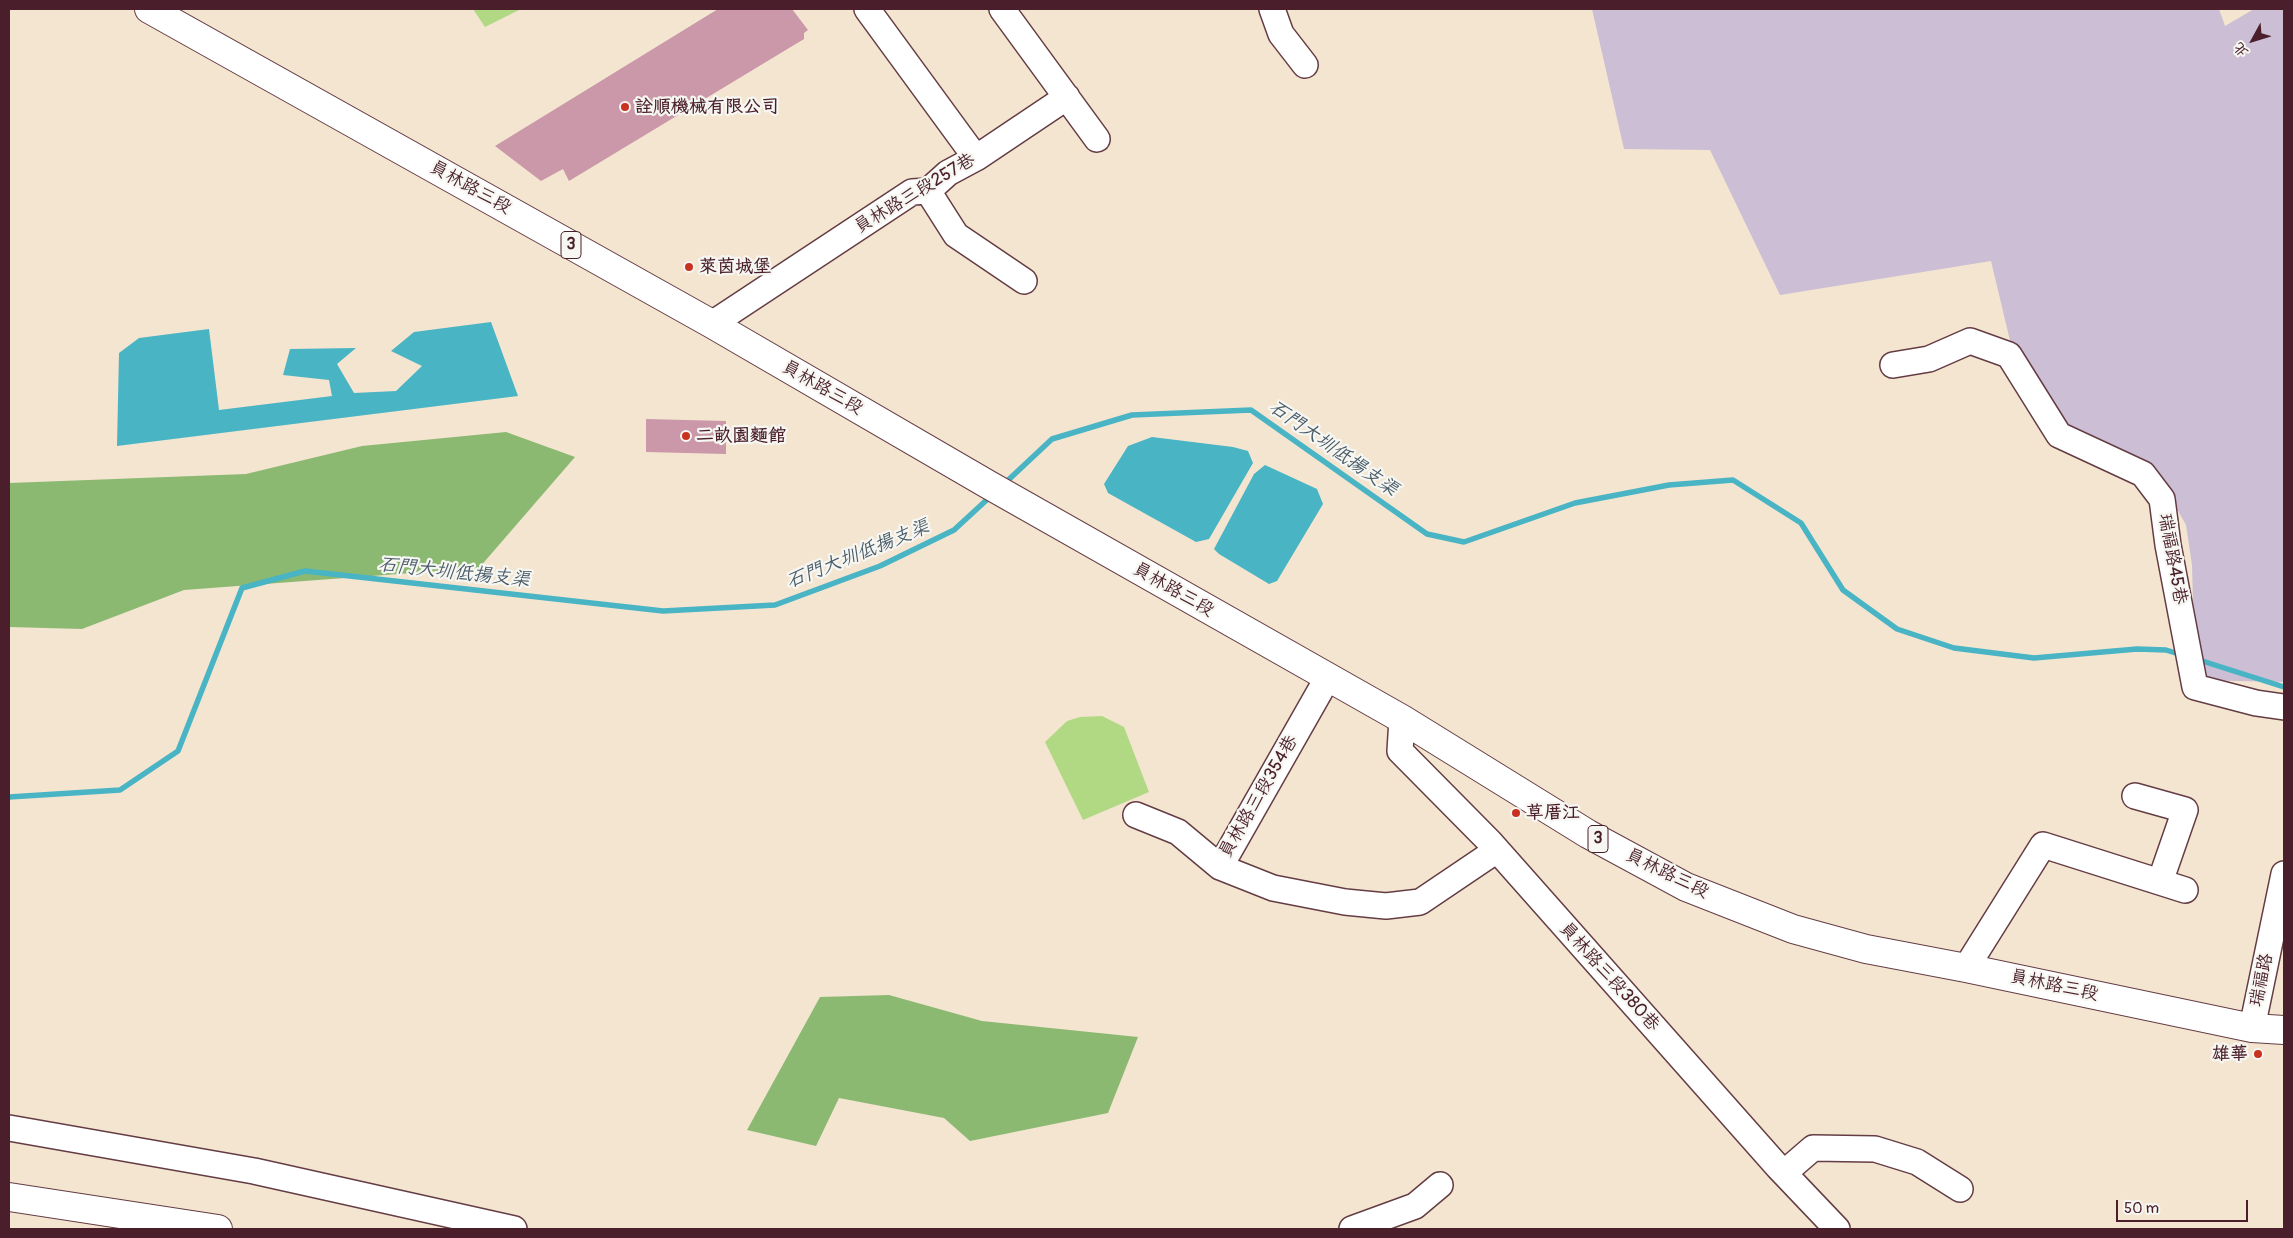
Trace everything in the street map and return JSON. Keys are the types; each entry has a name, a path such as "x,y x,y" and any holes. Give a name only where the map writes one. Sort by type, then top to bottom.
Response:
{"main road":[{"name":"員林路三段","path":"149,9 712,324 997,490 1402,719 1588,834 1686,887 1793,929 1866,949 2252,1028 2284,1039"},
{"name":"員林路三段","path":"2252,1028 2284,1030"},
{"path":"9,1197 218,1229"}],"street":[{"path":"867,9 976,158"},
{"path":"1002,9 1097,139"},
{"path":"1272,9 1281,34 1305,65"},
{"name":"員林路三段257巷","path":"712,324 912,192 928,191 948,173 976,158 1067,97"},
{"path":"928,191 956,235 1024,281"},
{"name":"瑞福路45巷","path":"1893,365 1929,359 1970,341 2009,355 2059,435 2143,474 2162,499 2168,545 2195,686 2256,703 2284,707"},
{"name":"員林路三段354巷","path":"1328,677 1220,867 1273,888 1345,902 1386,906 1420,902 1497,850"},
{"name":"員林路三段380巷","path":"1402,719 1400,751 1497,850 1784,1173 1837,1229"},
{"path":"2135,796 2185,810 2160,882"},
{"path":"1136,815 1178,832 1220,867"},
{"path":"1966,968 2043,845 2185,890"},
{"name":"瑞福路","path":"2252,1028 2284,874"},
{"path":"9,1128 254,1171 514,1229"},
{"path":"1784,1173 1814,1148 1875,1148 1917,1162 1960,1189"},
{"path":"1352,1229 1414,1206 1440,1184"}],"shaded area":[{"path":"1592,9 2219,9 2225,26 2254,9 2284,9 2284,682 2195,680 2192,565 2186,525 2173,502 2059,435 2012,349 1991,261 1780,295 1710,150 1624,149"}],"green space":[{"path":"473,9 521,9 485,27"},
{"path":"506,432 575,457 479,568 184,590 82,629 9,627 9,483 246,474 362,446"},
{"path":"1102,716 1124,727 1149,792 1083,820 1045,742 1067,721 1080,717"},
{"path":"889,995 982,1021 1138,1037 1108,1113 970,1141 944,1118 839,1098 816,1146 747,1130 820,997"}],"water":[{"path":"491,322 518,396 117,446 119,353 139,338 209,329 219,410 332,396 329,380 283,375 290,349 356,348 337,364 354,393 396,391 422,366 391,351 414,332"},
{"path":"1152,437 1233,447 1248,451 1253,463 1209,539 1196,542 1108,493 1104,484 1128,446"},
{"path":"1265,465 1317,489 1323,504 1277,581 1269,584 1219,554 1214,549 1254,474"}],"building":[{"name":"詮順機械有限公司","path":"718,9 792,9 808,30 804,33 804,39 569,181 563,169 541,181 495,146"},
{"name":"二畝園麵館","path":"646,419 726,421 726,454 646,452"}],"waterway":[{"name":"石門大圳低揚支渠","path":"1004,484 1052,439 1132,415 1251,410 1427,534 1464,542 1575,503 1669,485 1733,480 1801,523 1843,590 1897,629 1954,648 2034,658 2137,649 2166,650 2182,655"},
{"name":"石門大圳低揚支渠","path":"9,797 120,790 178,751 242,588 305,571 663,611 775,605 880,566 954,530 992,495"},
{"name":"石門大圳低揚支渠","path":"2196,659 2284,687"}],"place":[{"name":"詮順機械有限公司","path":"625,107"},
{"name":"萊茵城堡","path":"689,267"},
{"name":"二畝園麵館","path":"686,436"},
{"name":"草厝江","path":"1516,813"},
{"name":"雄華","path":"2258,1054"}]}
